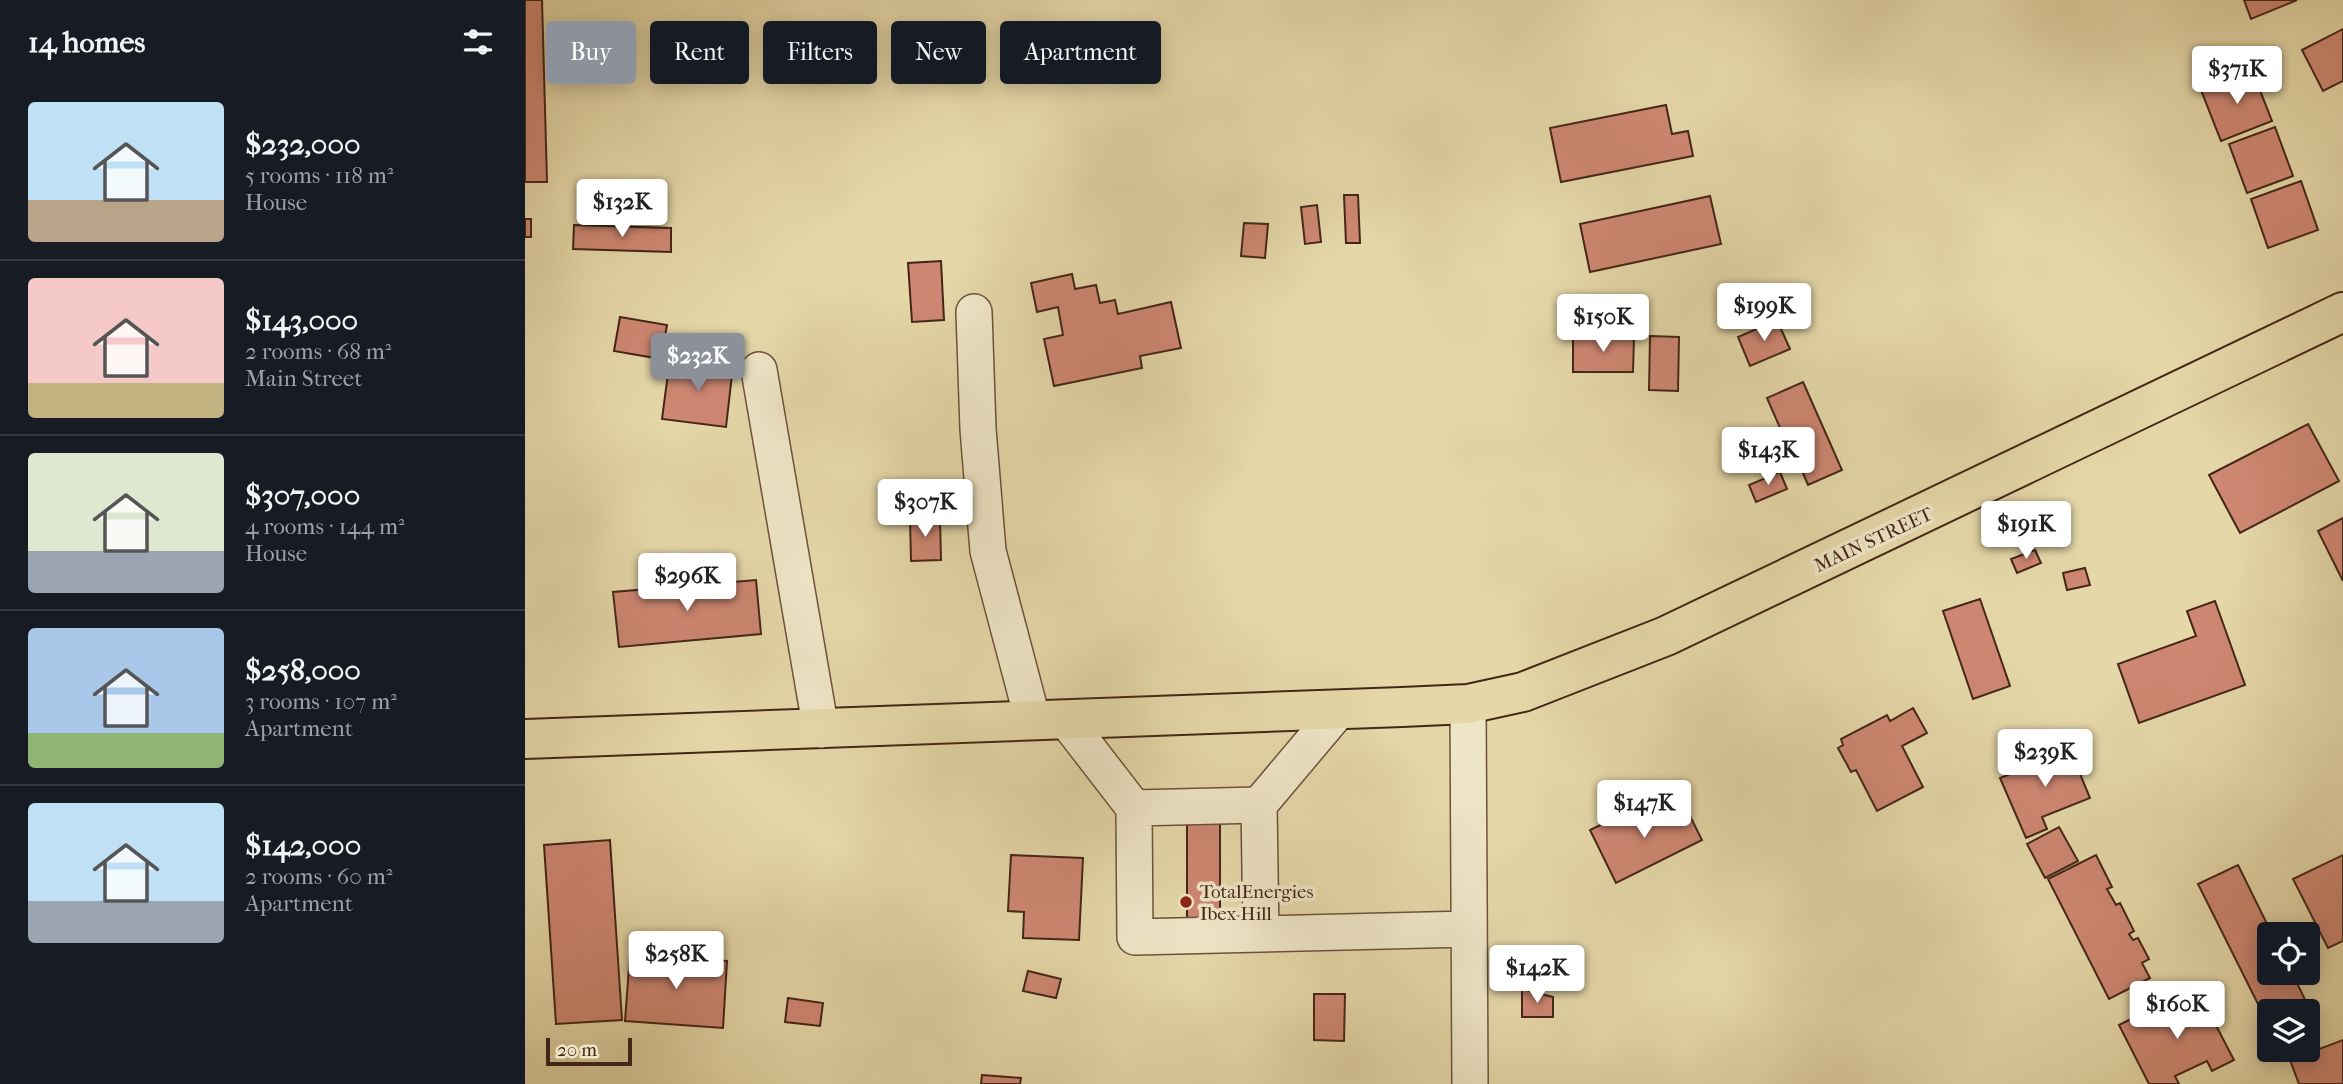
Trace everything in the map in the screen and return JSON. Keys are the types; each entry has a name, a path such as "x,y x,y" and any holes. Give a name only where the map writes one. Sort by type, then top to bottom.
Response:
{"main road":[{"name":"MAIN STREET","path":"525,739 1468,704 1523,692 1666,636 2343,312"}],"street":[{"path":"974,312 978,429 988,551 1050,720 1134,808 1135,937 1469,929"},
{"path":"759,370 821,730"},
{"path":"1468,704 1470,1084"},
{"path":"1261,934 1259,805 1339,709"},
{"path":"1134,808 1259,805"}],"building":[{"path":"525,0 542,0 547,182 525,182"},
{"path":"2244,0 2297,0 2251,19"},
{"path":"2343,29 2343,81 2323,91 2302,50"},
{"path":"2252,70 2272,121 2221,141 2201,90"},
{"path":"1666,105 1672,134 1688,131 1693,156 1561,182 1550,128"},
{"path":"2275,127 2293,176 2247,193 2229,144"},
{"path":"2301,181 2318,230 2268,248 2251,199"},
{"path":"1344,195 1358,195 1360,243 1346,243"},
{"path":"1710,196 1721,244 1590,272 1580,224"},
{"path":"1317,205 1321,242 1305,244 1301,207"},
{"path":"525,219 531,219 531,237 525,237"},
{"path":"1244,223 1268,224 1265,258 1241,256"},
{"path":"574,225 671,228 671,252 573,249"},
{"path":"941,261 944,320 912,322 908,263"},
{"path":"1072,274 1075,289 1096,285 1100,303 1115,300 1118,314 1171,302 1181,348 1140,356 1142,368 1054,386 1044,339 1063,335 1058,307 1037,312 1031,283"},
{"path":"620,317 667,325 661,359 614,351"},
{"path":"1777,320 1790,349 1750,366 1738,337"},
{"path":"1650,336 1679,337 1678,391 1649,390"},
{"path":"1573,337 1634,337 1633,372 1573,372"},
{"path":"670,358 733,366 726,427 662,419"},
{"path":"1803,382 1842,470 1808,485 1797,459 1790,462 1777,432 1781,430 1767,398"},
{"path":"2308,424 2339,481 2240,533 2209,475"},
{"path":"1780,472 1787,489 1756,502 1749,485"},
{"path":"940,517 941,560 911,561 910,518"},
{"path":"2343,518 2343,581 2318,531"},
{"path":"2035,550 2041,563 2017,573 2011,559"},
{"path":"2085,568 2090,585 2067,590 2063,573"},
{"path":"756,580 761,634 619,647 613,592"},
{"path":"1980,599 2010,686 1973,699 1943,611"},
{"path":"2215,601 2245,685 2139,723 2118,664 2196,636 2187,611"},
{"path":"1913,708 1927,733 1902,746 1923,787 1877,811 1856,770 1851,772 1838,748 1843,745 1841,739 1887,715 1890,721"},
{"path":"2066,740 2090,798 2042,817 2047,829 2026,838 2000,778 2050,758 2046,749"},
{"path":"1684,804 1702,840 1616,883 1590,830 1638,807 1645,823"},
{"path":"1220,823 1220,925 1187,925 1187,824"},
{"path":"2059,827 2078,861 2045,878 2027,844"},
{"path":"610,840 622,1020 556,1024 544,845"},
{"path":"1011,855 1083,858 1079,940 1023,938 1024,912 1008,911"},
{"path":"2096,855 2112,887 2107,889 2116,905 2120,903 2134,931 2129,934 2133,940 2138,938 2149,959 2142,963 2150,978 2109,999 2048,879"},
{"path":"2343,855 2343,941 2328,948 2320,932 2320,922 2315,922 2293,879"},
{"path":"2238,865 2266,922 2257,922 2257,985 2298,985 2305,999 2257,999 2257,1002 2198,884"},
{"path":"630,954 727,961 723,1028 625,1021"},
{"path":"1028,971 1061,979 1056,998 1023,991"},
{"path":"2196,987 2234,1060 2212,1071 2207,1061 2175,1076 2179,1084 2149,1084 2119,1025 2145,1012 2151,1022 2181,1007 2176,997"},
{"path":"1522,989 1553,997 1553,1017 1522,1017"},
{"path":"1314,994 1345,994 1344,1041 1314,1040"},
{"path":"788,998 823,1003 820,1026 785,1022"},
{"path":"2343,1040 2343,1084 2299,1084 2291,1062 2320,1062 2320,1049"},
{"path":"982,1075 1021,1078 1020,1084 981,1084"}],"place":[{"name":"TotalEnergies Ibex Hill","path":"1186,902"}]}
